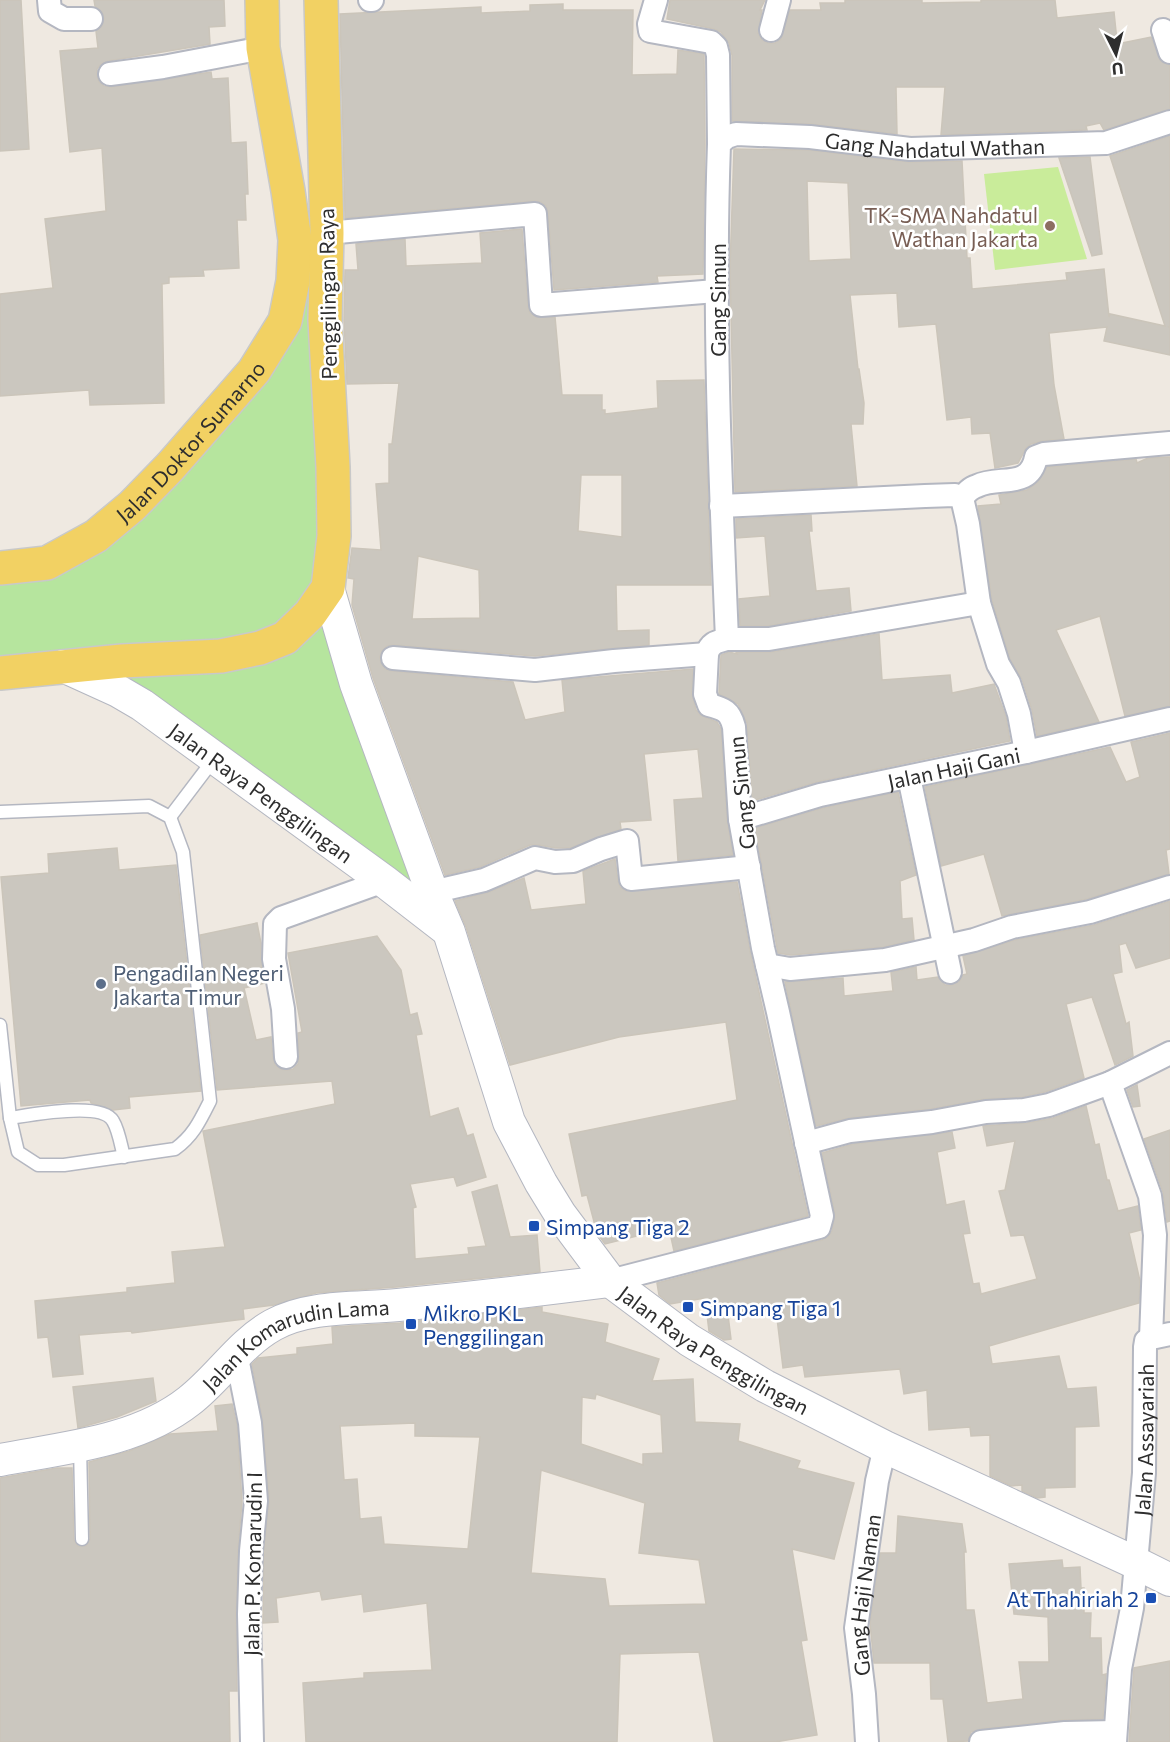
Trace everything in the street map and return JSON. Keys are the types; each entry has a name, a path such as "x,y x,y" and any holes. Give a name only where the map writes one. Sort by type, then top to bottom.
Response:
{"main road":[{"name":"Penggilingan Raya","path":"262,0 262,48 295,240"},
{"name":"Penggilingan Raya","path":"321,0 327,233 325,320 333,467 334,536 328,588"},
{"name":"Jalan Doktor Sumarno","path":"0,568 46,563 96,536 132,506 170,467 254,371 285,321 293,281 295,240"},
{"path":"0,673 63,666 221,656 260,648 285,638 310,614 328,588"},
{"name":"Jalan Raya Penggilingan","path":"328,588 356,684 432,892 449,932 509,1122 541,1184 560,1214 610,1281 689,1340 765,1386 885,1447 1170,1580"},
{"name":"Jalan Raya Penggilingan","path":"63,666 118,691 142,705 384,881 449,932"},
{"name":"Jalan Komarudin Lama","path":"0,1460 80,1445 139,1429 160,1420 189,1401 236,1353 273,1325 301,1315 328,1310 456,1299 610,1281"}],"street":[{"path":"49,0 50,11 64,19 91,19"},
{"name":"Gang Simun","path":"656,0 650,31 711,42 716,47 718,55 716,291 727,639"},
{"path":"771,30 779,0"},
{"path":"1163,30 1170,52"},
{"path":"110,74 163,67 262,48"},
{"name":"Gang Nahdatul Wathan","path":"718,154 727,137 736,134 810,137 910,149 1106,143 1170,122"},
{"path":"327,233 535,214 541,305 716,291"},
{"path":"962,498 977,485 1027,476 1034,468 1036,457 1044,454 1170,443"},
{"path":"721,506 925,496 956,495 962,498"},
{"path":"962,498 979,603 998,664 1009,683 1019,714 1026,753"},
{"path":"393,658 535,670 707,654 714,642 727,639 769,639 979,603"},
{"name":"Gang Simun","path":"610,1281 819,1227 822,1209 767,965 740,819 732,717 726,709 709,705 706,699 707,654"},
{"name":"Jalan Haji Gani","path":"740,819 820,795 1026,753 1170,719"},
{"path":"909,777 950,972"},
{"path":"432,892 478,882 535,858 555,862 573,861 627,841 632,879 749,867"},
{"path":"286,1057 283,1009 274,959 275,924 281,918 384,881"},
{"path":"767,965 790,969 885,960 974,940 1012,927 1090,912 1170,887"},
{"path":"806,1143 850,1131 1049,1105 1110,1083 1170,1053"},
{"name":"Jalan Assayariah","path":"1110,1083 1150,1196 1155,1235 1160,1336 1146,1341 1145,1347 1144,1473 1132,1608 1120,1669 1115,1737"},
{"name":"Jalan P. Komarudin I","path":"236,1353 250,1423 256,1501 251,1551 249,1614 252,1742"},
{"name":"Gang Haji Naman","path":"867,1742 856,1628 877,1481 885,1447"},
{"path":"981,1742 1065,1733 1115,1737"}],"lane":[{"path":"170,817 214,758"},
{"path":"0,812 149,806 170,817 183,852 210,1101 195,1131 187,1141 175,1149 64,1165 38,1165 18,1152 10,1118 0,1025"},
{"path":"10,1118 65,1111 105,1114 113,1120 124,1157"},
{"path":"80,1445 82,1539"}],"green space":[{"path":"1058,167 1087,259 995,270 984,174"},
{"path":"327,233 328,588 449,932 118,691 0,672 0,567 47,563 170,467"}],"building":[{"path":"0,0 21,0 29,149 0,151"},
{"path":"94,0 224,0 225,26 209,27 210,44 108,61 97,69 99,82 111,87 211,72 212,79 228,78 231,143 246,142 248,194 245,194 246,220 237,220 239,268 203,270 204,276 169,277 169,283 162,284 164,403 90,405 89,390 0,396 0,294 53,288 45,219 106,211 102,148 70,152 60,51 98,48 96,31 102,26 104,18 102,12 95,6"},
{"path":"670,0 765,0 760,10 762,10 758,33 762,40 768,43 775,43 781,39 790,10 821,10 820,3 845,3 845,0 922,0 922,3 1055,0 1057,18 1114,12 1117,41 1122,41 1122,43 1151,37 1161,62 1170,65 1170,109 1104,130 1100,123 1086,126 1087,130 941,135 945,87 896,87 897,134 811,124 732,121 732,55 729,43 721,32 714,29 667,19"},
{"path":"563,4 563,10 633,10 632,75 677,74 678,50 704,54 703,274 657,276 658,282 554,290 548,213 546,206 541,202 345,218 340,14 481,7 481,13 530,11 530,5"},
{"path":"1170,136 1170,326 1168,327 1170,327 1170,355 1104,341 1107,327 1049,333 1054,385 1064,439 1031,444 1026,448 1018,463 995,468 990,433 972,434 971,417 947,420 936,324 899,327 897,293 850,295 864,403 863,424 851,424 857,486 735,492 730,268 734,149 809,150 909,162 962,161 967,258 970,258 972,289 1067,280 1066,273 1104,269 1109,317 1110,314 1165,326 1110,156","holes":["807,181 848,183 851,259 809,261"]},
{"path":"1090,157 1102,254 1092,256 1059,158"},
{"path":"522,229 528,306 530,313 536,317 555,317 562,395 602,395 602,410 605,410 605,414 658,408 657,381 704,380 711,585 616,585 617,631 649,630 649,645 535,656 394,645 387,646 382,651 381,663 385,669 392,671 513,682 525,720 565,712 562,680 693,669 692,694 696,710 700,715 717,722 721,729 727,820 733,855 678,861 674,800 703,798 698,749 644,754 651,820 620,822 621,829 570,848 530,845 480,867 445,875 373,678 352,605 354,579 348,578 352,548 381,550 376,484 389,483 389,444 392,444 399,383 347,384 344,320 345,270 358,270 356,244 405,239 406,266 482,263 480,233","holes":["581,475 622,475 622,537 578,531","418,556 479,570 480,618 412,619"]},
{"path":"1170,457 1170,706 1125,716 1100,616 1056,630 1099,722 1037,736 1022,679 1010,659 992,600 978,506 1001,504 999,495 1027,490 1038,482 1047,467 1136,459 1137,463 1148,458"},
{"path":"811,515 812,531 809,531 816,591 849,588 851,611 768,626 740,626 739,599 770,596 765,536 736,538 736,519"},
{"path":"879,634 882,680 950,675 952,693 994,684 1006,717 1010,741 817,782 752,801 747,723 738,704 719,694 721,655 729,652 737,654 736,652 771,652"},
{"path":"1170,733 1170,849 1166,850 1169,874 1087,899 1002,916 984,854 941,866 925,787 1110,747 1126,782 1140,777 1131,742"},
{"path":"898,792 916,875 900,881 902,919 912,918 914,940 883,947 791,955 778,953 755,828 823,808"},
{"name":"Pengadilan Negeri Jakarta Timur","path":"117,848 119,870 176,865 201,1091 129,1097 130,1108 113,1110 91,1103 90,1100 21,1106 1,877 49,873 48,854"},
{"path":"615,859 620,887 626,891 737,882 808,1216 674,1251 669,1228 605,1244 597,1233 587,1195 582,1196 569,1134 737,1100 726,1022 619,1037 510,1065 466,927 455,901 489,892 524,878 531,910 586,904 583,871"},
{"path":"1170,901 1170,958 1136,968 1126,943 1119,945 1122,972 1113,974 1126,1024 1129,1022 1133,1056 1115,1065 1092,997 1066,1004 1084,1078 1045,1092 1022,1097 985,1099 930,1109 849,1118 816,1126 785,982 843,978 844,996 893,991 891,972 916,967 917,980 938,977 945,985 952,985 967,974 963,956 1015,940 1094,925"},
{"path":"257,923 265,983 244,988 256,1040 271,1037 275,1065 281,1069 293,1069 298,1064 298,1033 302,1032 288,953 377,936 401,970 410,1015 417,1013 422,1034 416,1035 430,1117 458,1108 467,1136 473,1134 486,1177 457,1186 454,1177 410,1184 416,1207 413,1208 415,1259 469,1254 468,1248 486,1246 472,1192 497,1185 510,1237 537,1235 540,1272 316,1293 274,1305 243,1309 244,1319 132,1333 131,1331 79,1335 83,1374 53,1377 48,1337 38,1338 35,1301 127,1292 127,1288 175,1283 172,1252 225,1247 203,1131 335,1104 332,1081 217,1090 200,935"},
{"path":"1137,1085 1140,1106 1133,1107 1127,1090"},
{"path":"1086,1106 1095,1145 1099,1144 1107,1180 1109,1180 1118,1211 1138,1206 1141,1230 1129,1233 1140,1281 1139,1303 989,1346 992,1364 1059,1356 1067,1389 1096,1387 1099,1426 1075,1427 1075,1487 1045,1488 1045,1497 1037,1498 1022,1491 1022,1485 1011,1486 990,1476 990,1435 971,1436 970,1427 929,1430 927,1390 904,1394 900,1369 805,1377 803,1365 783,1368 776,1310 728,1315 731,1339 724,1340 709,1331 705,1298 670,1304 659,1295 657,1283 828,1237 832,1231 835,1214 822,1153 853,1144 952,1132 955,1148 937,1152 946,1205 964,1201 970,1233 963,1234 973,1284 979,1283 981,1294 1037,1279 1024,1235 1011,1236 999,1191 1005,1190 1015,1141 987,1146 983,1126 1027,1123 1053,1118"},
{"path":"1170,1130 1170,1221 1167,1222 1163,1192 1144,1139"},
{"path":"542,1307 542,1312 608,1324 605,1342 659,1359 652,1381 693,1379 695,1422 740,1424 738,1441 800,1461 797,1468 854,1483 834,1559 792,1549 807,1640 801,1641 817,1735 775,1742 714,1742 699,1652 620,1654 617,1742 306,1742 303,1683 364,1678 364,1673 432,1670 427,1603 364,1612 362,1594 322,1600 320,1591 276,1598 278,1622 263,1623 264,1552 269,1500 263,1422 252,1364 258,1358 297,1354 297,1348 333,1344 332,1327 400,1323","holes":["596,1394 661,1415 663,1453 643,1454 643,1465 581,1444 582,1397 595,1399","415,1423 415,1436 480,1437 468,1549 384,1544 381,1517 360,1519 357,1479 344,1480 340,1426","541,1470 645,1503 639,1553 699,1560 706,1604 609,1606 605,1579 531,1573"]},
{"path":"153,1378 156,1401 117,1417 78,1428 73,1387"},
{"path":"232,1404 237,1425 242,1501 236,1614 237,1691 229,1691 230,1742 0,1742 0,1478 57,1468 72,1468 74,1540 78,1546 86,1546 90,1539 89,1462 129,1451 170,1434 218,1431 215,1406"},
{"path":"898,1516 962,1524 966,1552 964,1552 966,1610 974,1610 987,1703 1023,1699 1019,1662 1049,1662 1048,1617 1014,1614 1009,1564 1062,1560 1063,1568 1080,1567 1081,1588 1084,1588 1084,1613 1091,1613 1090,1638 1101,1638 1102,1675 1106,1674 1103,1719 1064,1720 980,1729 971,1732 968,1741 948,1742 943,1699 931,1699 930,1663 874,1663 870,1623 880,1553 896,1553"},
{"path":"1170,1661 1170,1742 1129,1742 1134,1668"}],"place":[{"name":"TK-SMA Nahdatul Wathan Jakarta","path":"1050,226"},
{"name":"Pengadilan Negeri Jakarta Timur","path":"101,984"},
{"name":"Simpang Tiga 2","path":"534,1226"},
{"name":"Simpang Tiga 1","path":"688,1307"},
{"name":"Mikro PKL Penggilingan","path":"411,1324"},
{"name":"At Thahiriah 2","path":"1151,1598"}]}
